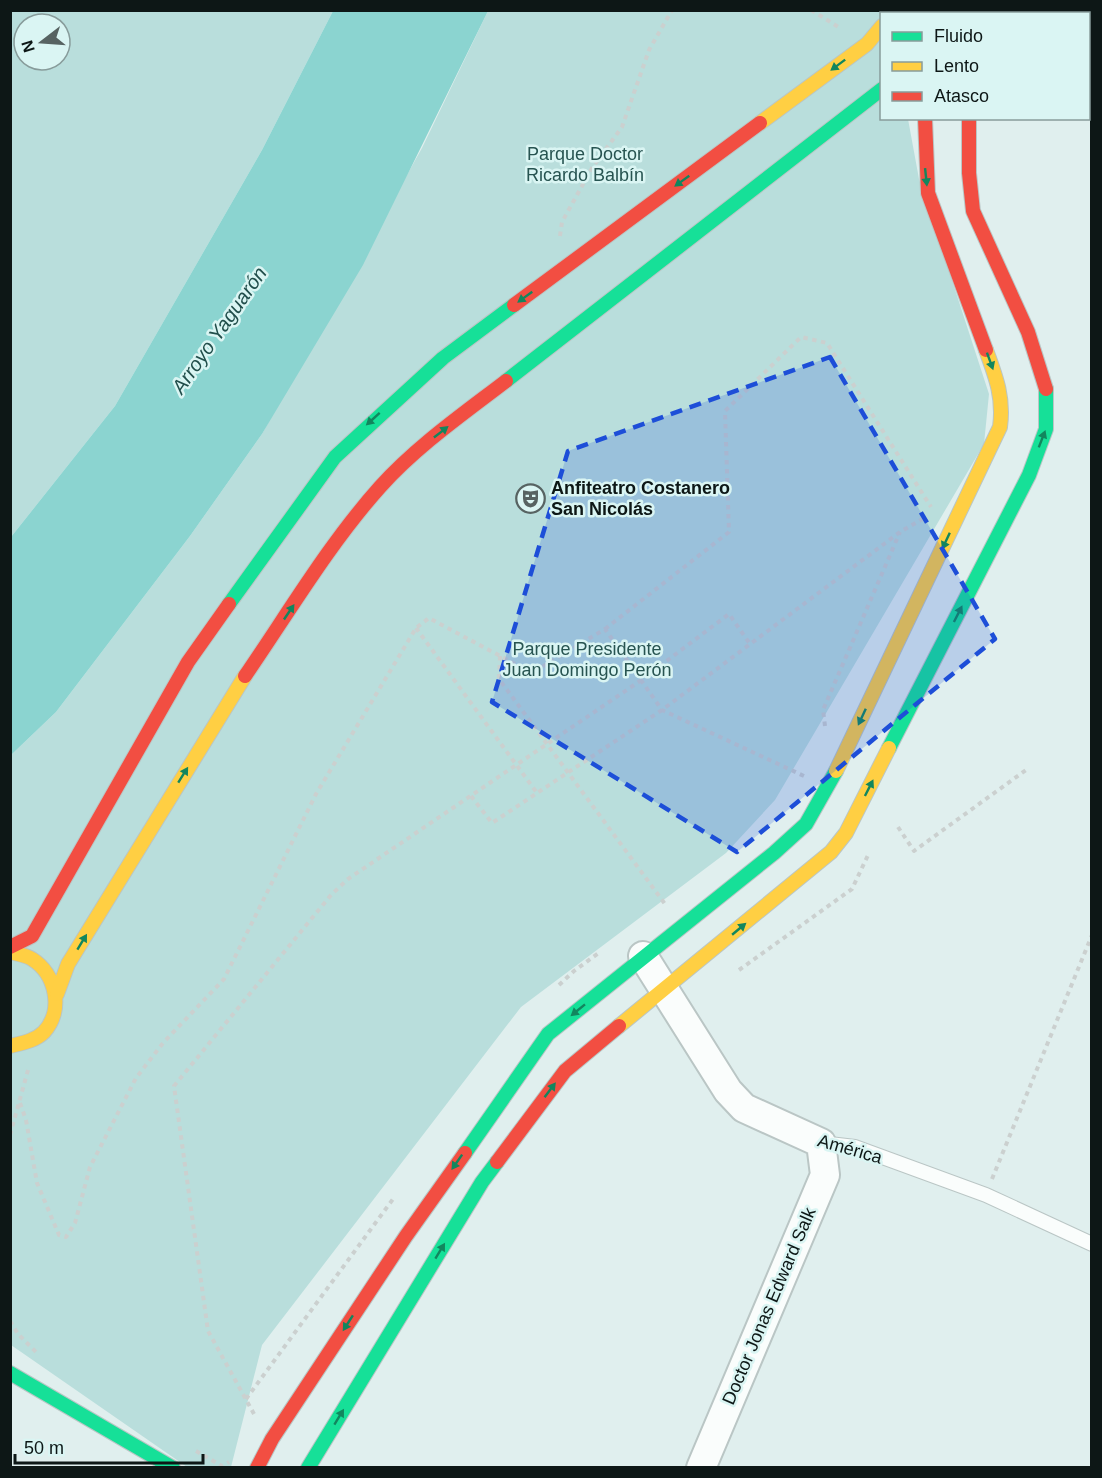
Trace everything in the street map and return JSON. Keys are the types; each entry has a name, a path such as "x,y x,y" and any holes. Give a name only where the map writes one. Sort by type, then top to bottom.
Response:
{"main road":[{"path":"10,947 32,936 188,662 302,499 335,457 367,424 443,358 867,44 880,28"},
{"path":"10,1046 28,1042 41,1035 53,1016 57,994 68,964 237,688 350,522 382,485 430,440 880,91"},
{"path":"257,1467 272,1439 406,1236 548,1034 782,846 806,824 829,787 1000,427 1003,407 1000,389 928,193 925,120"},
{"path":"308,1467 482,1182 565,1071 580,1056 664,991 831,852 846,833 1029,475 1046,429 1046,386 1028,332 973,211 969,173 969,120"},
{"path":"10,952 29,956 43,965 52,979 57,994"},
{"path":"10,1373 173,1467"}],"street":[{"name":"América","path":"643,956 728,1091 744,1108 821,1143"},
{"name":"Doctor Jonas Edward Salk","path":"701,1467 825,1175 821,1143"}],"lane":[{"name":"América","path":"821,1143 855,1147 986,1195 1092,1244"}],"path":[{"path":"559,246 562,222 592,168 622,127 649,50 672,10"},
{"path":"811,10 845,31"},
{"path":"20,1102 26,1120 37,1183 59,1235 66,1237 75,1223 90,1167 136,1078 163,1043 224,979 316,794 416,628 429,618 532,673 605,629 729,532 725,411 801,337 827,343 933,512"},
{"path":"471,796 492,823 662,710 900,532 933,512 939,501"},
{"path":"256,1418 208,1330 174,1086 331,895 348,879 640,681 729,614 750,644"},
{"path":"416,628 537,793"},
{"path":"605,629 662,710 829,787"},
{"path":"500,656 499,679 666,906"},
{"path":"898,827 914,850 1026,770"},
{"path":"986,1195 1092,935"},
{"path":"10,1136 31,1060"},
{"path":"222,1466 231,1461"}],"highlighted area":[{"path":"830,357 995,639 737,852 492,702 568,451"}],"green space":[{"path":"11,11 333,11 262,150 115,406 11,537"},
{"name":"Parque Presidente Juan Domingo Perón","path":"488,11 965,11 880,12 880,120 908,120 919,179 989,394 984,444 775,800 726,853 521,1007 262,1345 231,1467 187,1467 11,1345 11,755 56,712 190,536 262,434 422,148"}],"water":[{"name":"Arroyo Yaguarón","path":"333,11 488,11 363,265 262,434 190,536 56,712 11,755 11,537 115,406 262,150"}],"traffic: fast":[{"path":"506,381 880,91"},
{"path":"229,604 335,457 443,358 514,305"},
{"path":"889,748 1029,475 1046,429 1046,389"},
{"path":"465,1153 548,1034 774,853 806,824 836,771"},
{"path":"308,1468 482,1182 497,1162"},
{"path":"10,1373 173,1468"}],"traffic: slow":[{"path":"760,123 867,44 880,28"},
{"path":"836,771 1000,427 1000,397 986,350"},
{"path":"57,994 68,964 245,676"},
{"path":"619,1026 831,852 846,833 889,748"},
{"path":"10,952 30,958 40,966 52,983 55,1003 54,1013 44,1032 32,1040 10,1046"}],"traffic: jam":[{"path":"925,120 928,193 986,350"},
{"path":"969,120 969,173 973,211 1028,332 1046,389"},
{"path":"514,305 760,123"},
{"path":"245,676 326,555 380,487 425,444 506,381"},
{"path":"10,947 32,936 188,662 229,604"},
{"path":"497,1162 565,1071 619,1026"},
{"path":"257,1468 272,1439 406,1236 465,1153"}],"place":[{"name":"Anfiteatro Costanero San Nicolás","path":"530,498"}],"park label":[{"name":"Parque Doctor Ricardo Balbín","path":"585,164"}]}
